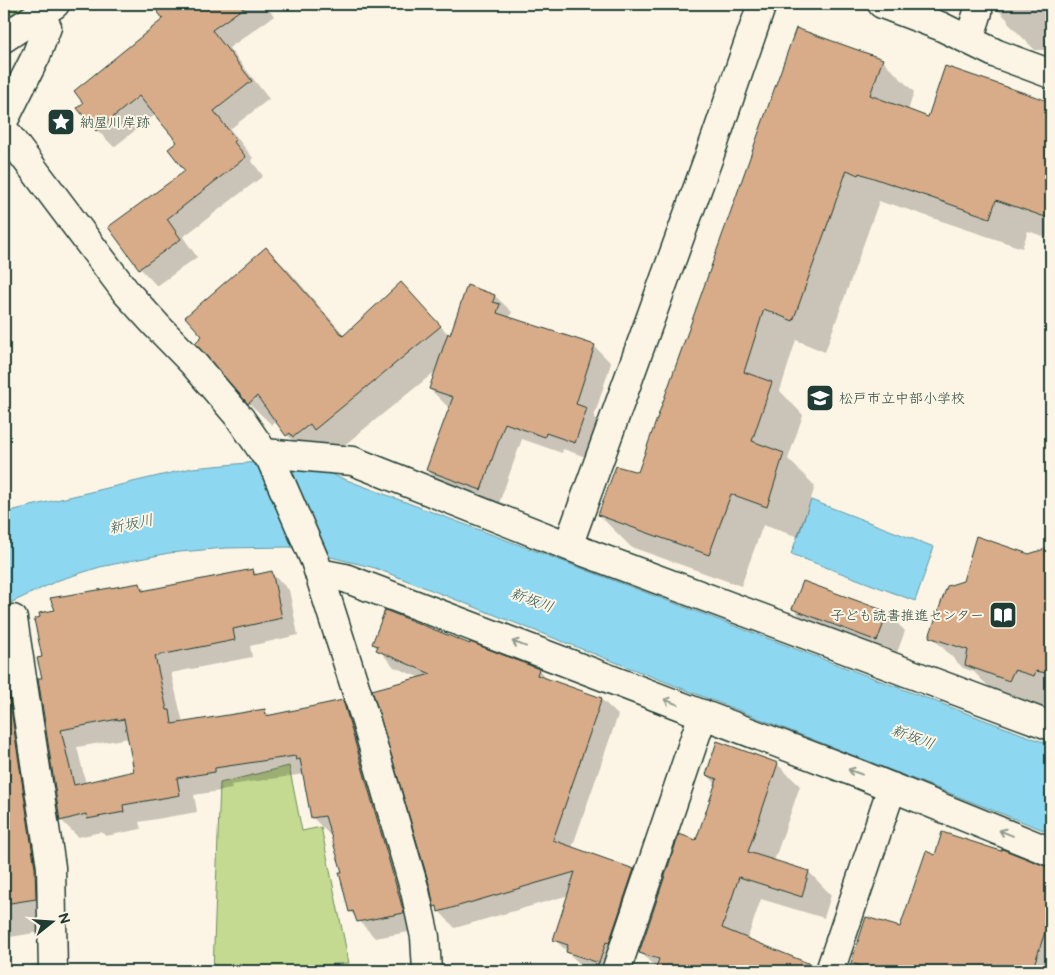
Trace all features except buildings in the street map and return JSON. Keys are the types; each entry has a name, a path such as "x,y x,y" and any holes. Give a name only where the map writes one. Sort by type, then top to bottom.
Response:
{"street":[{"path":"568,546 715,140 762,4"},
{"path":"882,4 940,26 997,54 1051,74"},
{"path":"968,40 978,12 978,4"},
{"path":"4,38 47,9"},
{"path":"4,120 36,56 46,27 47,9"},
{"path":"4,130 126,292 192,362 240,418 264,453 353,461 568,546 1051,726"},
{"path":"268,453 317,567 365,718 415,891 425,937 427,971"},
{"path":"317,567 892,787 1051,852"},
{"path":"14,619 51,867 53,971"},
{"path":"616,971 703,714"},
{"path":"830,971 892,787"}],"green space":[{"path":"4,4 27,4 4,19"},
{"path":"289,766 302,831 321,827 349,963 250,971 213,971 220,783"}],"water":[{"name":"新坂川","path":"258,462 299,462 1051,745 1051,833 375,568 290,547 225,548 169,553 100,567 59,580 4,606 4,516 14,510 192,468"},
{"path":"811,500 934,547 915,601 791,554"}],"place":[{"name":"納屋川岸跡","path":"61,122"},
{"name":"松戸市立中部小学校","path":"820,398"},
{"name":"子ども読書推進センター","path":"1003,615"}]}
